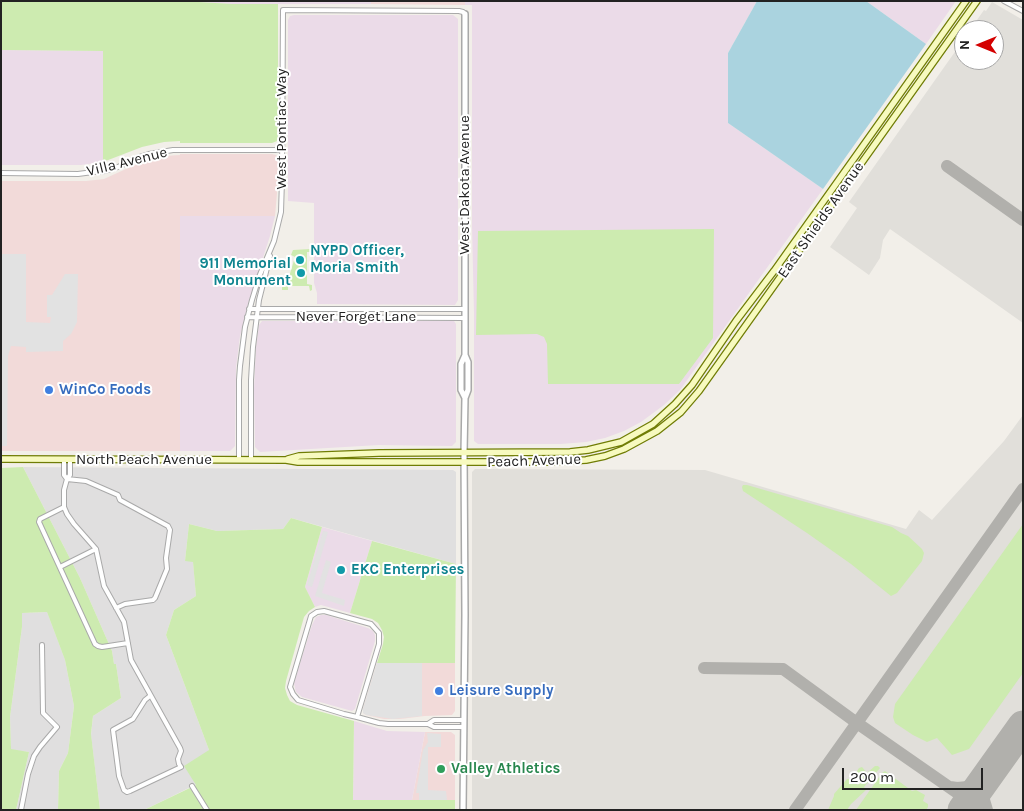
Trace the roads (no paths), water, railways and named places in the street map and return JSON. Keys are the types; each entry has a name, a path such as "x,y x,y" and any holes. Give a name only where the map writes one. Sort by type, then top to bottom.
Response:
{"main road":[{"name":"East Shields Avenue","path":"497,452 570,452 588,450 621,442 653,424 675,404 692,385 966,1"},
{"name":"East Shields Avenue","path":"657,431 681,412 699,391 977,1"},
{"path":"703,369 711,374"},
{"name":"Peach Avenue","path":"464,462 559,462 586,460 624,449 657,431"},
{"name":"North Peach Avenue","path":"286,460 299,456 464,452"},
{"name":"Peach Avenue","path":"464,452 497,452"},
{"name":"North Peach Avenue","path":"1,459 464,462"}],"street":[{"path":"1004,1 1023,11"},
{"name":"West Pontiac Way","path":"251,460 253,347 258,309 281,212 283,10 459,11 465,14"},
{"name":"West Dakota Avenue","path":"463,810 465,398 461,390 461,364 465,355 465,14"},
{"name":"Villa Avenue","path":"1,173 78,174 93,172 118,166 149,154 173,150 282,150"},
{"name":"West Pontiac Way","path":"239,460 240,366 247,317 259,276 272,246"},
{"name":"Never Forget Lane","path":"249,309 465,309"},
{"name":"Never Forget Lane","path":"247,317 465,318"},
{"path":"67,460 64,475 67,479 64,490 64,507 74,524 96,549 104,586 124,622 131,660 181,751 178,759 178,764 181,767 127,792 124,790 119,776 113,730 133,719 144,700 150,696"},
{"path":"67,479 86,481 118,495 120,500 168,526 170,530 166,558 167,569 155,598 153,600 124,604 116,608"},
{"path":"64,507 40,519 39,522 95,644 102,647 128,643"},
{"path":"60,567 96,549"},
{"path":"357,717 379,644 380,633 371,624 324,611 316,612 311,616 290,687 298,700 357,717 388,724 428,724 434,727 463,727"},
{"path":"21,810 28,774 34,756 57,727 43,713 42,645"},
{"path":"428,724 434,720 463,720"},
{"path":"192,786 207,810"}],"water":[{"path":"757,1 866,1 926,44 823,189 728,123 728,53"}],"place":[{"name":"NYPD Officer, Moria Smith","path":"300,260"},
{"name":"911 Memorial Monument","path":"301,273"},
{"name":"WinCo Foods","path":"49,390"},
{"name":"EKC Enterprises","path":"341,570"},
{"name":"Leisure Supply","path":"439,691"},
{"name":"Valley Athletics","path":"441,769"}]}
